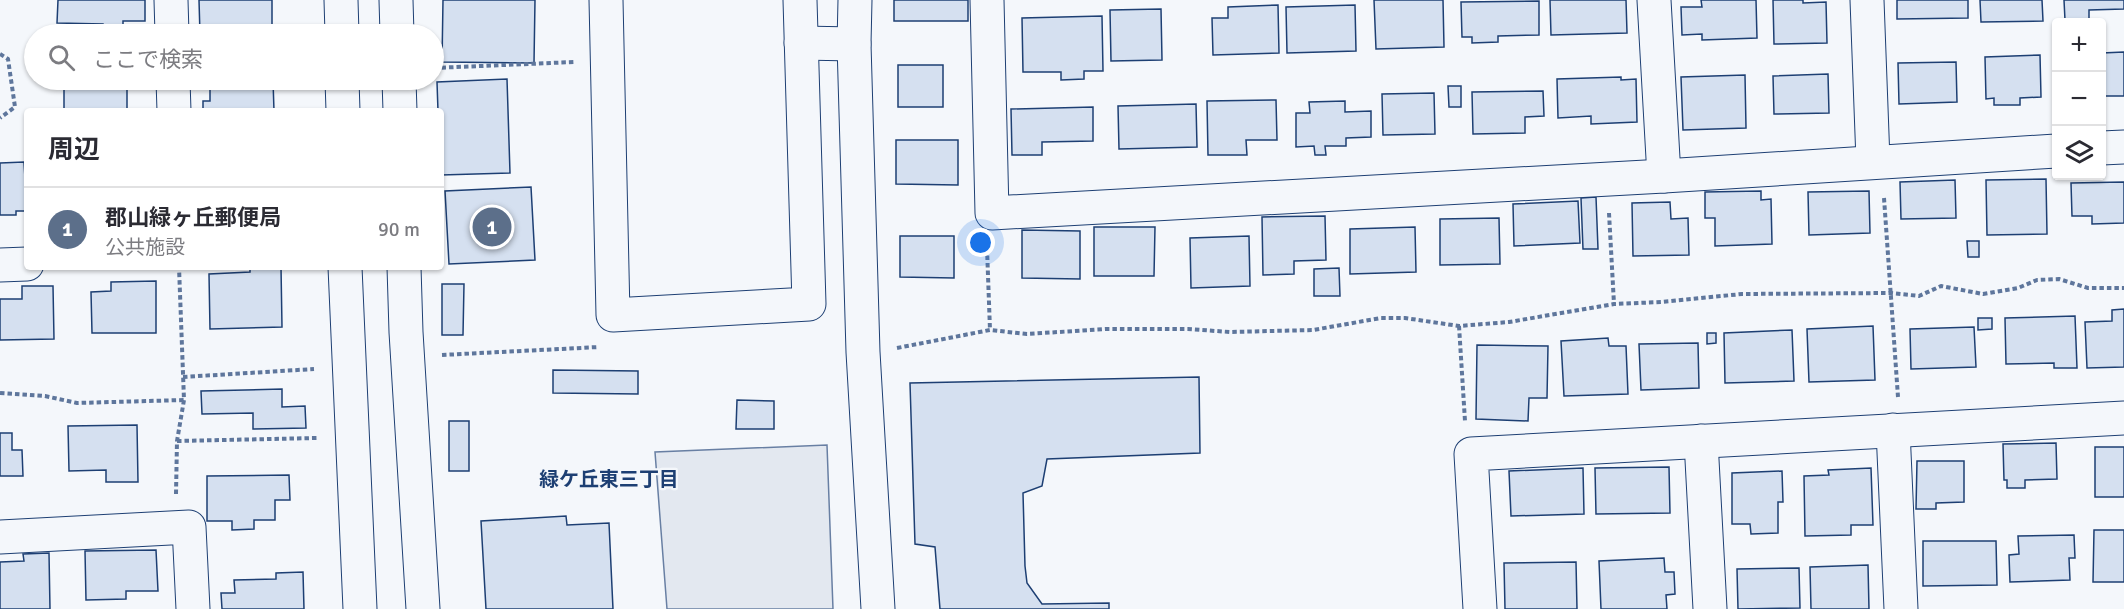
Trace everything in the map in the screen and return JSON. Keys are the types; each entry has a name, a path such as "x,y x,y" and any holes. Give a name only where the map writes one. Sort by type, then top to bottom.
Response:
{"street":[{"path":"171,0 172,24"},
{"path":"341,0 342,24"},
{"path":"396,0 397,24"},
{"path":"606,0 613,315 810,304 800,0"},
{"path":"855,0 854,44 864,352 878,609"},
{"path":"987,0 992,213 1664,176 2052,151"},
{"path":"1654,0 1664,176"},
{"path":"1867,0 1877,161"},
{"path":"801,43 854,44"},
{"path":"173,90 174,108"},
{"path":"342,90 343,108"},
{"path":"399,90 400,108"},
{"path":"2106,148 2124,147"},
{"path":"0,265 24,264"},
{"path":"345,270 360,609"},
{"path":"404,270 423,609"},
{"path":"1480,609 1471,454 2124,418"},
{"path":"1897,430 1902,609"},
{"path":"1701,441 1710,609"},
{"path":"0,537 189,527 192,609"}],"path":[{"path":"0,54 8,59 15,107 0,118"},
{"path":"444,68 607,60"},
{"path":"1877,161 1890,293 1897,430"},
{"path":"1607,179 1614,304"},
{"path":"990,330 987,225 992,213"},
{"path":"179,270 184,400 177,441 176,498 189,527"},
{"path":"891,350 990,330 1027,334 1106,329 1188,329 1230,332 1312,330 1381,318 1406,318 1460,326 1509,322 1614,304 1753,294 1890,293 1919,296 1941,286 1983,294 2018,288 2037,280 2059,279 2088,288 2124,288"},
{"path":"1460,326 1466,436 1471,454"},
{"path":"183,377 322,369"},
{"path":"0,393 45,396 77,403 184,400"},
{"path":"177,441 325,438"}],"shaded area":[{"path":"827,445 833,609 667,609 655,452"}],"building":[{"path":"58,0 145,0 145,21 123,21 123,24 57,23"},
{"path":"199,0 272,0 272,24 200,24"},
{"path":"443,0 535,0 534,63 444,62"},
{"path":"894,0 968,0 968,21 894,21"},
{"path":"1374,0 1443,0 1444,47 1376,49"},
{"path":"1550,0 1626,0 1627,33 1551,35"},
{"path":"1701,0 1756,0 1757,38 1702,40 1702,34 1682,35 1681,7 1702,7"},
{"path":"1773,0 1803,0 1803,3 1826,2 1827,43 1774,44"},
{"path":"1897,0 1968,0 1968,18 1897,19"},
{"path":"1980,0 2042,0 2043,21 1981,22"},
{"path":"2064,0 2124,0 2124,9 2089,10 2089,18 2065,18"},
{"path":"1539,1 1539,35 1498,36 1498,42 1472,43 1472,37 1462,37 1461,2"},
{"path":"1278,5 1279,53 1213,55 1212,18 1228,18 1228,7"},
{"path":"1355,5 1356,51 1287,53 1286,7"},
{"path":"1161,9 1162,60 1111,61 1110,10"},
{"path":"1102,16 1103,71 1084,71 1084,79 1061,80 1061,72 1023,72 1022,18"},
{"path":"2124,52 2124,96 2106,96 2106,53"},
{"path":"2040,55 2041,97 2020,98 2020,105 1994,105 1994,98 1986,99 1985,57"},
{"path":"1956,62 1957,102 1899,104 1898,63"},
{"path":"898,65 943,65 943,107 898,107"},
{"path":"1828,74 1829,113 1774,114 1773,76"},
{"path":"1745,75 1746,128 1683,130 1681,77"},
{"path":"1621,77 1621,80 1636,79 1637,122 1591,124 1591,116 1558,118 1557,79"},
{"path":"507,79 510,173 444,175 444,108 438,108 437,90 444,90 444,82"},
{"path":"1448,86 1461,86 1461,107 1449,107"},
{"path":"64,90 127,90 127,108 64,108"},
{"path":"210,90 273,90 274,108 203,108 203,101 210,101"},
{"path":"1543,91 1544,116 1525,117 1525,133 1473,134 1472,92"},
{"path":"1434,93 1435,134 1383,135 1382,94"},
{"path":"1276,100 1277,140 1246,140 1247,155 1208,155 1207,101"},
{"path":"1345,101 1345,112 1371,111 1371,137 1346,138 1346,146 1325,146 1326,155 1315,155 1314,146 1296,147 1296,113 1310,113 1309,102"},
{"path":"1196,104 1197,147 1119,149 1118,106"},
{"path":"1093,107 1093,141 1042,142 1042,155 1012,155 1011,109"},
{"path":"896,140 958,140 958,185 896,184"},
{"path":"24,162 24,211 16,211 16,215 0,215 0,163"},
{"path":"2046,179 2047,234 1987,235 1986,180"},
{"path":"1955,180 1956,218 1901,219 1900,182"},
{"path":"2124,182 2124,223 2092,224 2092,216 2072,216 2071,183"},
{"path":"531,187 535,260 449,264 445,191"},
{"path":"1761,191 1761,200 1771,199 1772,244 1715,246 1715,218 1705,218 1705,192"},
{"path":"1869,191 1870,233 1809,235 1808,192"},
{"path":"1596,197 1598,249 1583,249 1581,198"},
{"path":"1578,201 1580,243 1514,246 1513,204"},
{"path":"1670,202 1671,219 1688,218 1689,255 1633,256 1632,203"},
{"path":"1325,216 1326,260 1294,261 1294,274 1263,275 1262,217"},
{"path":"1499,218 1500,264 1440,265 1440,219"},
{"path":"1094,227 1155,227 1154,276 1094,276"},
{"path":"1415,227 1416,272 1350,274 1350,229"},
{"path":"1022,230 1080,231 1080,279 1022,278"},
{"path":"900,236 954,236 954,278 900,277"},
{"path":"1249,236 1250,286 1191,288 1190,238"},
{"path":"1967,241 1979,241 1979,257 1968,257"},
{"path":"1339,268 1340,296 1314,296 1314,269"},
{"path":"250,270 281,270 282,327 210,329 209,274 250,272"},
{"path":"156,281 156,333 92,333 91,292 111,291 111,282"},
{"path":"442,284 464,284 463,335 442,335"},
{"path":"22,286 53,286 54,339 0,340 0,299 22,299"},
{"path":"2124,309 2124,367 2087,368 2085,322 2112,321 2112,310"},
{"path":"2075,316 2077,368 2054,368 2054,363 2006,364 2005,318"},
{"path":"1978,318 1992,318 1992,329 1978,330"},
{"path":"1873,326 1875,380 1809,382 1807,329"},
{"path":"1974,327 1976,367 1911,369 1910,329"},
{"path":"1792,330 1794,381 1725,383 1724,333"},
{"path":"1707,333 1716,333 1716,343 1707,344"},
{"path":"1608,338 1609,346 1626,346 1628,394 1564,396 1561,341"},
{"path":"1698,343 1699,388 1641,390 1639,344"},
{"path":"1477,345 1548,346 1547,398 1529,398 1528,421 1476,419"},
{"path":"553,370 638,371 638,394 553,393"},
{"path":"1199,377 1200,453 1047,459 1042,486 1023,493 1027,583 1042,604 1109,603 1109,609 940,609 935,547 915,544 910,383"},
{"path":"282,389 282,407 305,406 306,428 253,429 253,413 202,414 201,391"},
{"path":"737,400 774,401 774,429 736,429"},
{"path":"449,421 469,421 469,471 449,471"},
{"path":"137,425 138,482 106,482 106,470 69,471 68,426"},
{"path":"0,433 12,433 12,450 22,450 23,476 0,476"},
{"path":"2056,443 2057,479 2025,480 2025,488 2007,488 2007,480 2004,480 2003,444"},
{"path":"2095,447 2124,447 2124,497 2095,497"},
{"path":"1917,461 1964,461 1964,502 1936,503 1936,509 1916,509"},
{"path":"1669,467 1670,513 1596,514 1595,468"},
{"path":"1583,468 1584,514 1511,516 1509,471"},
{"path":"1871,468 1873,525 1851,525 1851,535 1805,536 1804,476 1829,475 1828,470"},
{"path":"1782,471 1783,502 1778,502 1778,533 1751,534 1750,524 1732,524 1732,473"},
{"path":"289,475 290,500 275,500 275,520 254,520 254,529 232,530 232,521 207,521 207,476"},
{"path":"566,516 567,525 609,523 613,609 486,609 481,521"},
{"path":"2094,530 2124,530 2124,582 2093,582"},
{"path":"2074,535 2075,558 2069,558 2070,580 2010,582 2009,555 2019,554 2018,536"},
{"path":"1923,541 1996,541 1997,585 1923,586"},
{"path":"156,550 158,591 126,591 126,599 86,600 85,551"},
{"path":"49,553 50,609 0,609 0,562 24,561 23,554"},
{"path":"1664,558 1665,572 1674,572 1675,594 1666,595 1667,609 1601,609 1599,561"},
{"path":"1576,562 1577,609 1505,609 1504,563"},
{"path":"1868,565 1869,609 1811,609 1810,567"},
{"path":"1799,568 1800,608 1738,609 1737,569"},
{"path":"303,572 304,609 222,609 221,593 235,593 234,580 276,579 276,573"}],"place":[{"name":"郡山緑ヶ丘郵便局","path":"492,227"}],"district":[{"name":"緑ケ丘東三丁目","path":"609,479"}]}
